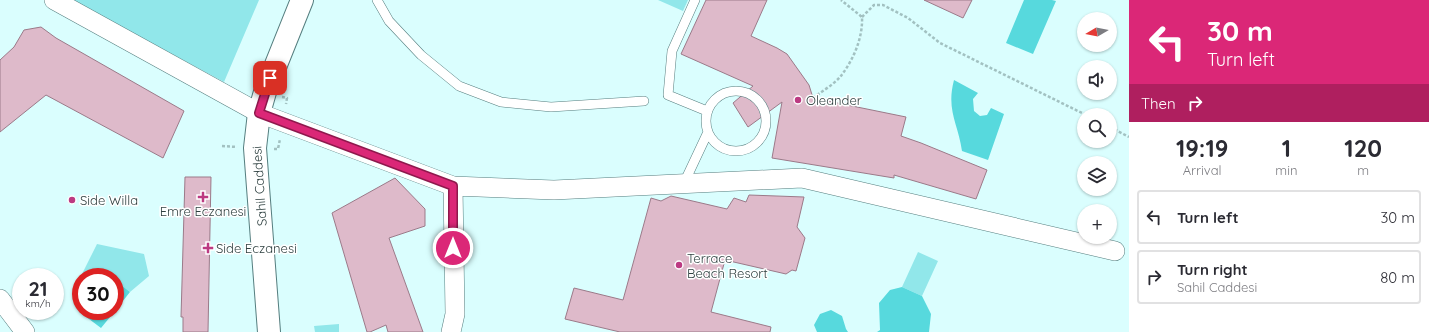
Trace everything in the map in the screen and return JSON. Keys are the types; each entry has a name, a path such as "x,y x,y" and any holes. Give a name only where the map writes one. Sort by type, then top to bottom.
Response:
{"main road":[{"name":"Sahil Caddesi","path":"269,332 255,148 259,113 265,92 302,0"}],"street":[{"path":"54,0 259,113 453,186 554,190 802,178 1115,251"},
{"path":"451,332 455,314 453,186"},
{"path":"0,299 25,332"}],"lane":[{"path":"695,0 672,51 668,95 707,111"},
{"path":"378,1 389,21 421,55 459,86 502,102 551,107 644,101"},
{"path":"730,91 741,91 751,95 759,101 765,110 767,121 766,130 762,139 755,146 747,150 733,152 719,147 712,140 708,132 706,122 707,111 712,102 720,95 730,91"},
{"path":"684,183 708,132"}],"path":[{"path":"841,0 862,17"},
{"path":"813,98 839,78 851,59 860,34 862,17 874,5 883,5 908,18 940,43 1077,111"},
{"path":"1117,131 1129,137"}],"shaded area":[{"path":"71,0 259,0 224,82"},
{"path":"658,0 688,0 683,11"},
{"path":"1024,0 1056,1 1033,54 1006,43"},
{"path":"954,80 978,93 973,99 974,111 980,116 987,115 991,108 1004,114 988,160 962,151 951,100"},
{"path":"97,244 144,254 149,276 130,292 124,287 124,268 85,268"},
{"path":"918,252 938,261 922,296 902,287"},
{"path":"124,287 130,292 124,300"},
{"path":"902,287 922,296 931,314 929,332 877,332 880,330 879,303 890,290"},
{"path":"831,310 842,316 848,332 817,332 814,325 820,314"},
{"path":"90,320 108,320 101,328"},
{"path":"339,324 339,332 315,332 314,326"}],"building":[{"name":"Oleander","path":"706,0 767,0 751,36 787,54 809,85 813,98 906,117 901,136 987,170 976,199 894,175 894,178 772,158 782,102 748,127 733,103 753,86 681,54"},
{"path":"924,0 972,0 963,18"},
{"path":"41,27 56,38 184,111 163,158 46,95 0,132 0,60 14,47 24,30"},
{"path":"185,177 211,177 208,332 183,332 183,317 181,317"},
{"path":"395,178 425,209 425,226 389,238 423,332 388,332 386,325 367,332 332,213"},
{"name":"Terrace Beach Resort","path":"749,195 804,197 797,227 805,238 796,271 792,270 786,274 725,260 711,312 771,327 770,332 620,332 565,319 574,288 623,300 651,198 661,201 671,196 727,209 734,198 746,202"}],"place":[{"name":"Oleander","path":"798,100"},
{"name":"Emre Eczanesi","path":"203,197"},
{"name":"Side Willa","path":"72,200"},
{"name":"Side Eczanesi","path":"208,248"},
{"name":"Terrace Beach Resort","path":"679,265"}],"route":[{"path":"270,78 259,113 453,186 453,248"}]}
